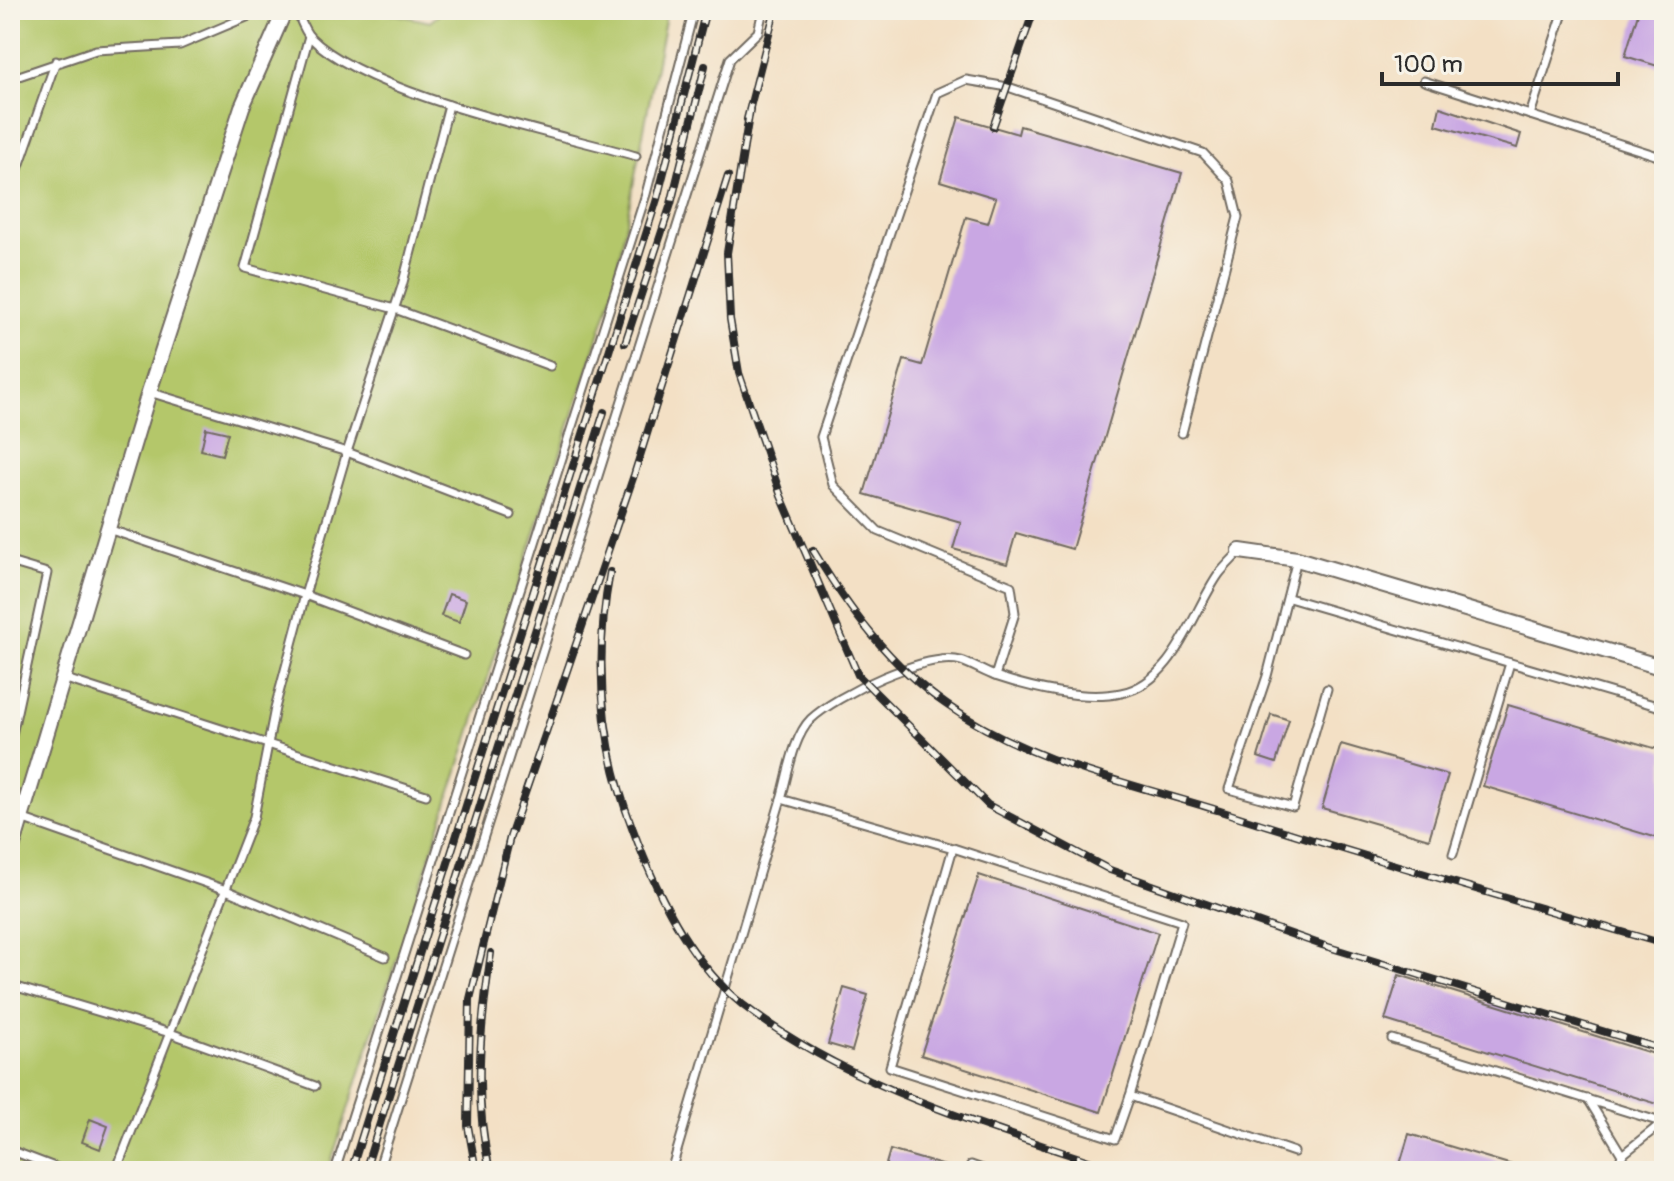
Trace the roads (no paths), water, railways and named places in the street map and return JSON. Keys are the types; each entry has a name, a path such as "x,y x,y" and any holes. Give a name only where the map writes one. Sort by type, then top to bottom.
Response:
{"street":[{"path":"10,855 149,392 242,107 285,10"},
{"path":"1240,551 1297,559 1664,668"}],"lane":[{"path":"10,79 96,50 180,45 263,10"},
{"path":"296,10 309,36 357,69 449,105 636,156"},
{"path":"335,1171 646,194 694,10"},
{"path":"378,1171 730,59 758,32 763,10"},
{"path":"1530,115 1564,10"},
{"path":"309,36 245,268 395,309 550,366"},
{"path":"10,192 56,61"},
{"path":"995,676 1015,613 1011,586 878,531 833,485 821,437 937,93 966,80 1008,87 1203,153 1229,181 1238,217 1182,433"},
{"path":"1424,81 1664,158"},
{"path":"116,1171 254,817 305,595 347,452 395,309 449,105"},
{"path":"149,392 347,452 511,515"},
{"path":"108,529 305,595 464,655"},
{"path":"671,1171 799,740 810,720 838,702 904,670 943,658 961,661 995,676 1074,694 1123,693 1151,677 1180,646 1218,575 1240,551"},
{"path":"1297,559 1289,598 1229,789 1293,807 1327,689"},
{"path":"10,562 47,573 14,711 10,744"},
{"path":"1289,598 1664,708"},
{"path":"1453,854 1510,663"},
{"path":"63,678 426,795"},
{"path":"781,799 953,848 1182,922 1115,1139 890,1067 953,848"},
{"path":"21,818 226,890 385,957"},
{"path":"10,985 170,1033 315,1086"},
{"path":"1392,1039 1664,1122"},
{"path":"1130,1096 1294,1152"},
{"path":"1588,1099 1622,1155"},
{"path":"1617,1171 1622,1155 1664,1122"},
{"path":"10,1150 65,1171"},
{"path":"970,1171 971,1165 988,1171"}],"railway":[{"path":"351,1171 657,199 706,10"},
{"path":"747,119 775,10"},
{"path":"993,127 1034,10"},
{"path":"625,343 671,204 705,66"},
{"path":"750,109 727,253 730,319 739,373 781,496 858,675 988,805 1110,870 1322,945 1664,1050"},
{"path":"476,1171 468,1126 470,999 510,837 634,475 728,176"},
{"path":"365,1171 604,412"},
{"path":"813,550 872,635 907,672 947,705 1010,741 1112,779 1664,944"},
{"path":"610,572 601,669 613,764 621,796 651,875 676,924 706,968 743,1005 785,1034 876,1083 972,1121 1118,1171"},
{"path":"490,1171 481,1116 480,1062 491,953"}]}
